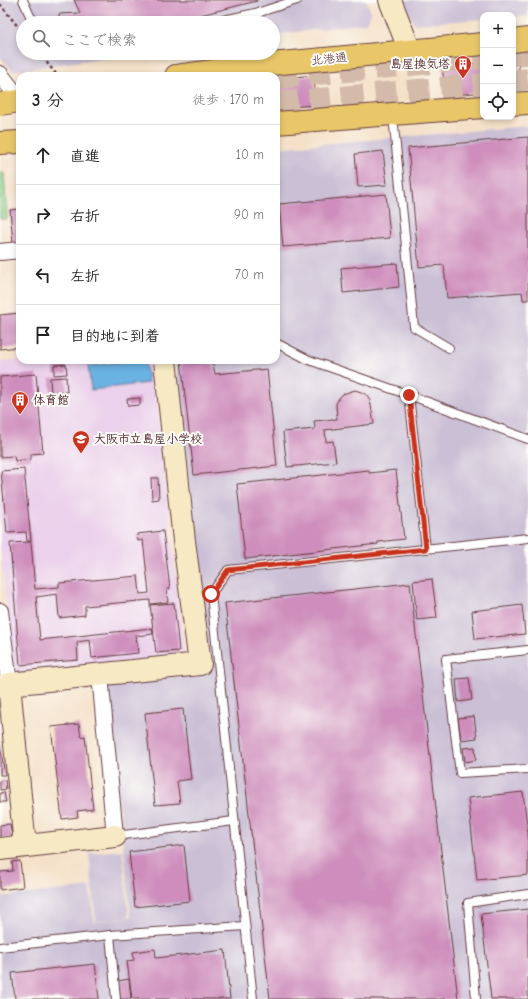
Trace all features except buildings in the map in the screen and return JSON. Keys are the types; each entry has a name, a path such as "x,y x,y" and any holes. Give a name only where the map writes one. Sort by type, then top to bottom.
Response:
{"main road":[{"path":"516,41 528,39"},
{"name":"北港通","path":"199,72 250,63 480,44"},
{"path":"0,104 16,101"},
{"path":"516,104 528,103"},
{"path":"280,123 480,107"},
{"path":"0,143 16,142"}],"street":[{"path":"390,0 410,51"},
{"path":"0,74 16,95"},
{"path":"0,252 16,250"},
{"path":"4,685 200,664 184,541 165,364"},
{"path":"0,611 4,685 25,846"},
{"path":"0,848 115,836 100,675"}],"lane":[{"path":"23,0 30,16"},
{"path":"242,16 260,12 297,0"},
{"path":"257,16 260,12"},
{"path":"392,115 414,327 449,348"},
{"path":"280,344 309,360 528,439"},
{"path":"409,395 426,549"},
{"path":"253,999 211,594 228,570 528,538"},
{"path":"528,650 446,659 460,774 528,769"},
{"path":"115,836 234,821"},
{"path":"476,999 468,903 528,894"},
{"path":"0,947 110,935 245,926"},
{"path":"110,935 116,999"}],"path":[{"path":"0,4 16,24"},
{"path":"45,60 54,72"}],"shaded area":[{"path":"0,0 366,0 371,13 367,23 280,34 280,16 16,16 16,60 89,60 13,71 0,57"},
{"path":"403,0 528,0 528,16 516,17 516,12 480,12 480,19 414,24"},
{"path":"528,126 528,999 0,999 0,897 90,887 94,922 131,917 107,688 111,683 208,673 176,364 280,364 280,148"},
{"name":"大阪市立島屋小学校","path":"16,360 16,364 152,364 184,651 174,657 14,674 0,547 0,361"},
{"path":"122,850 129,917 96,921 89,853"}],"green space":[{"path":"0,173 4,173 7,219 0,219"}],"water":[{"path":"104,364 146,364 148,383 91,390 88,366"}],"tunnel":[{"path":"516,55 528,54"},
{"path":"280,78 480,58"},
{"path":"516,81 528,79"},
{"path":"280,103 480,84"}],"place":[{"name":"島屋換気塔","path":"463,79"},
{"name":"体育館","path":"20,415"},
{"name":"大阪市立島屋小学校","path":"81,454"}],"route":[{"path":"211,594 228,570 426,549 409,395"}]}
